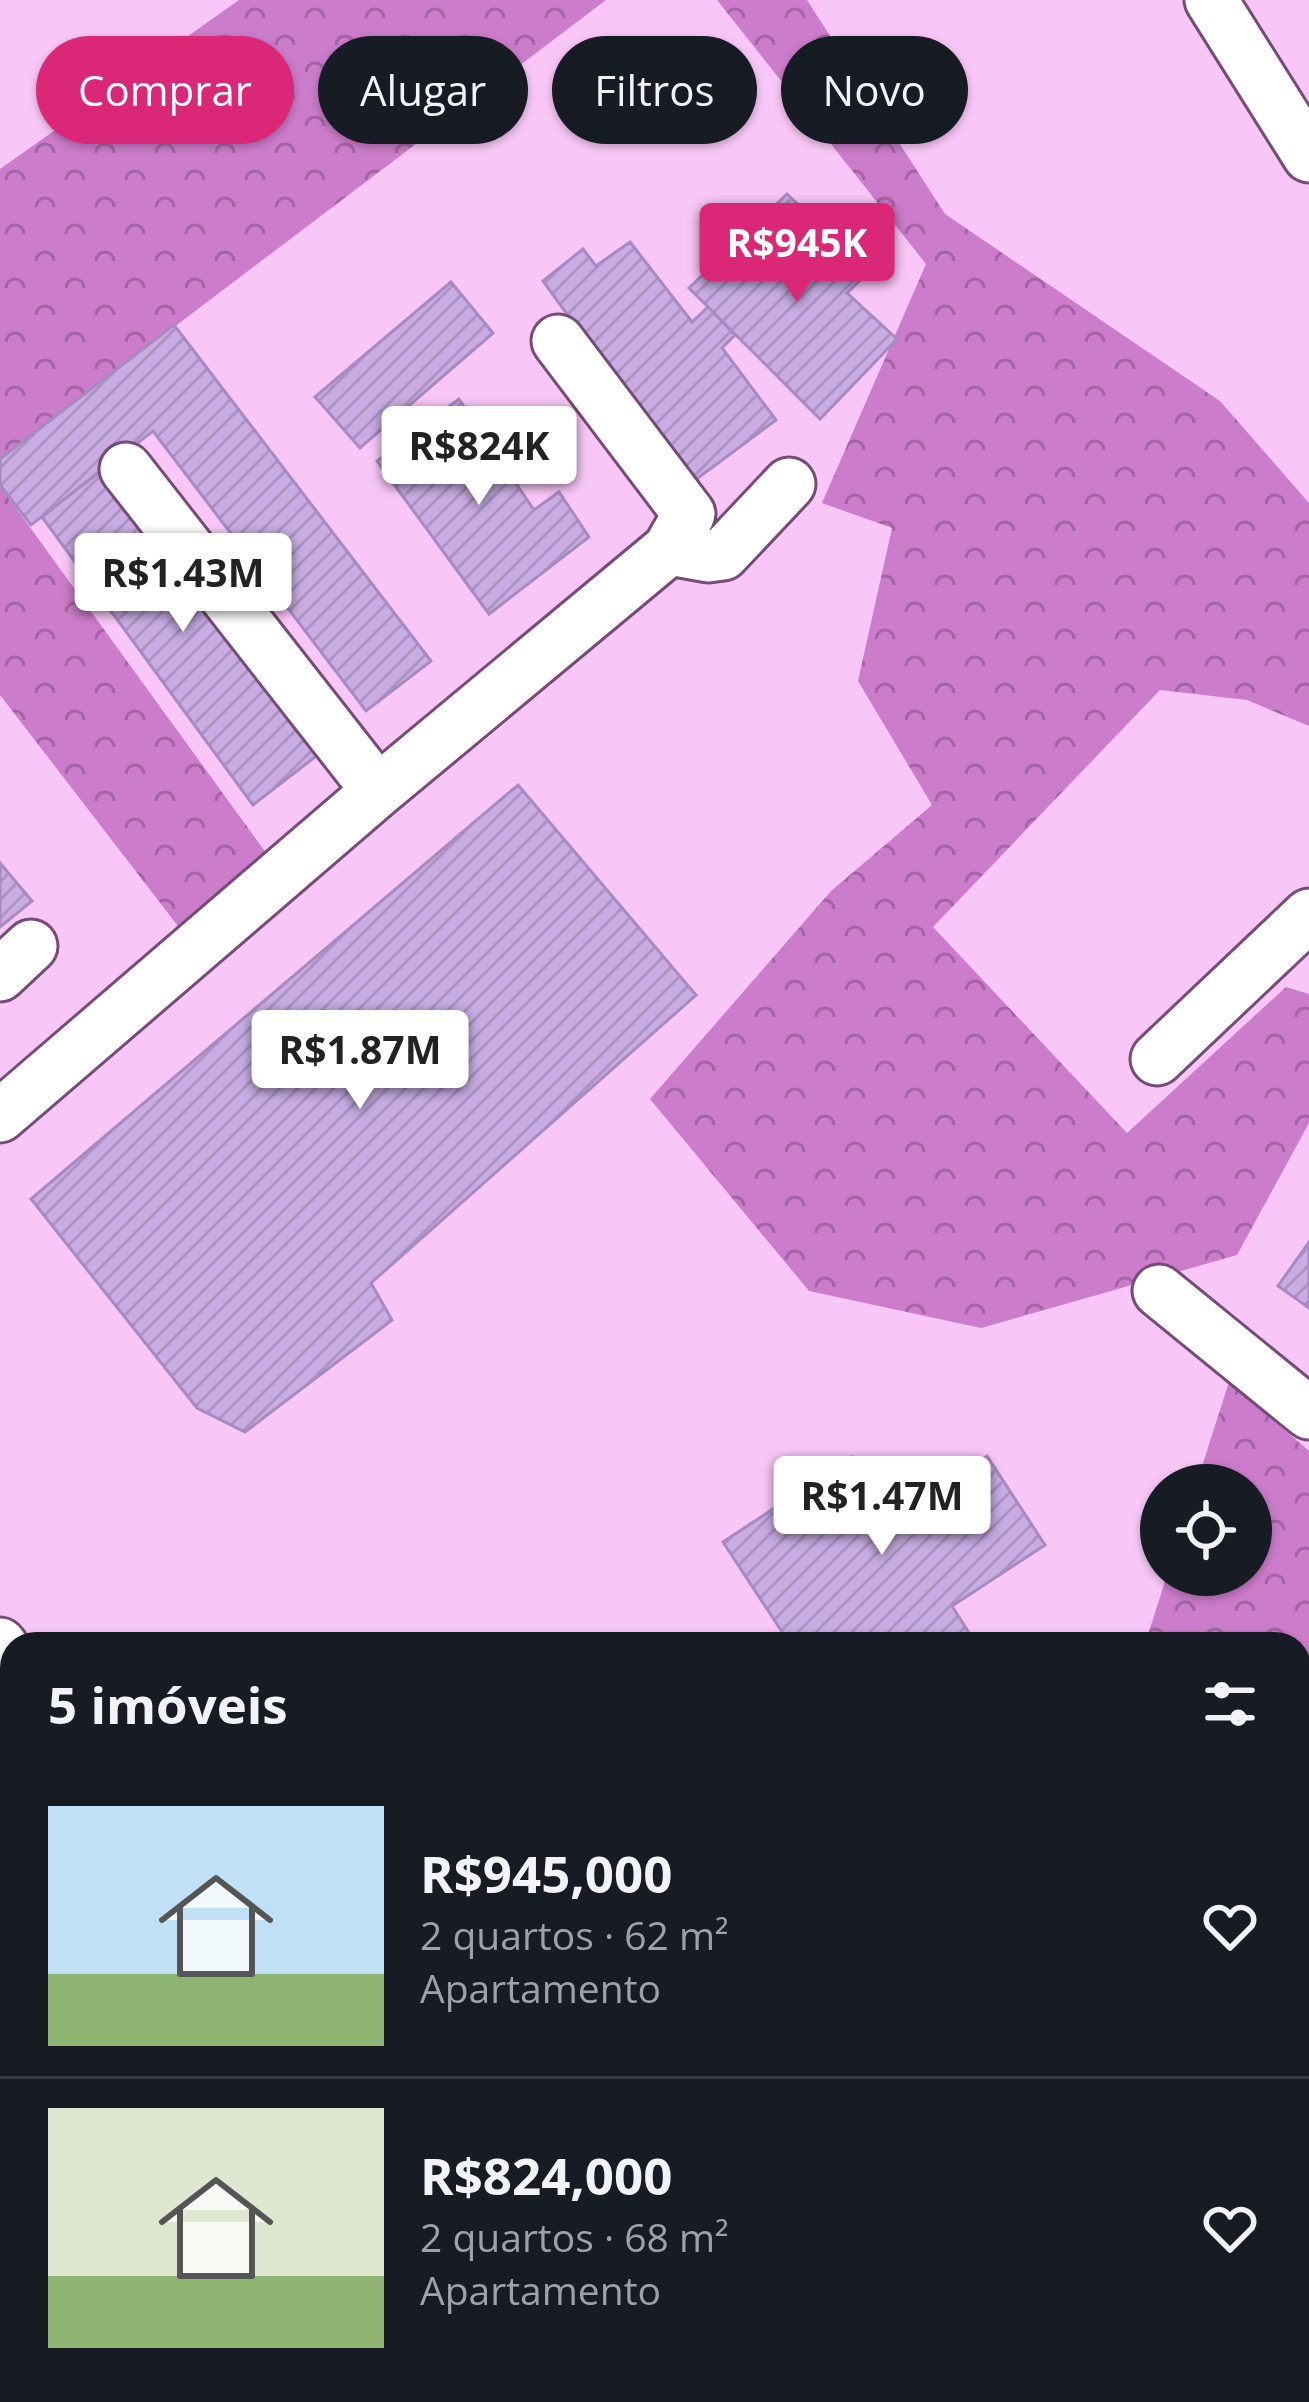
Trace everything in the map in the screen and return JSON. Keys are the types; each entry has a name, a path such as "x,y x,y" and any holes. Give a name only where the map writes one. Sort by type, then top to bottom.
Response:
{"street":[{"path":"1211,0 1309,155"},
{"path":"0,1117 378,791 669,549 689,514 558,341"},
{"path":"126,469 378,791"},
{"path":"669,549 722,554 789,484"},
{"path":"1157,1058 1309,915"},
{"path":"1159,1291 1309,1413"}],"green space":[{"path":"239,0 606,0 552,36 528,59 528,36 318,36 318,144 416,144 0,459 0,169 36,144 294,144 294,36 188,36"},
{"path":"717,0 807,0 830,36 781,36 781,81 757,51 757,36 746,36"},
{"path":"831,144 900,144 945,214 1220,401 1309,503 1309,726 1247,700 1160,690 933,927 1127,1133 1286,987 1309,994 1309,1123 1237,1255 981,1328 809,1291 650,1099 831,891 932,805 858,681 892,528 822,503 926,264"},
{"path":"0,486 269,857 181,930 0,695"},
{"path":"1229,1382 1309,1451 1309,1632 1149,1632 1160,1596 1272,1596 1272,1464 1203,1464"}],"building":[{"path":"787,194 869,272 847,293 897,339 820,419 689,288"},
{"path":"630,242 692,322 708,307 735,335 722,348 776,420 690,484 543,281 583,249 596,266"},
{"path":"451,282 493,333 360,448 315,397"},
{"path":"174,325 431,661 366,711 153,431 31,525 0,485 0,459"},
{"path":"459,399 534,510 559,492 589,537 489,614 377,461"},
{"path":"110,463 324,750 253,805 42,517"},
{"path":"518,785 696,995 371,1283 392,1320 245,1432 197,1408 31,1199"},
{"path":"0,863 32,901 0,927"},
{"path":"1309,1242 1309,1308 1278,1286"},
{"path":"987,1456 1045,1545 952,1606 968,1632 782,1632 723,1542 852,1457 891,1518"}]}
